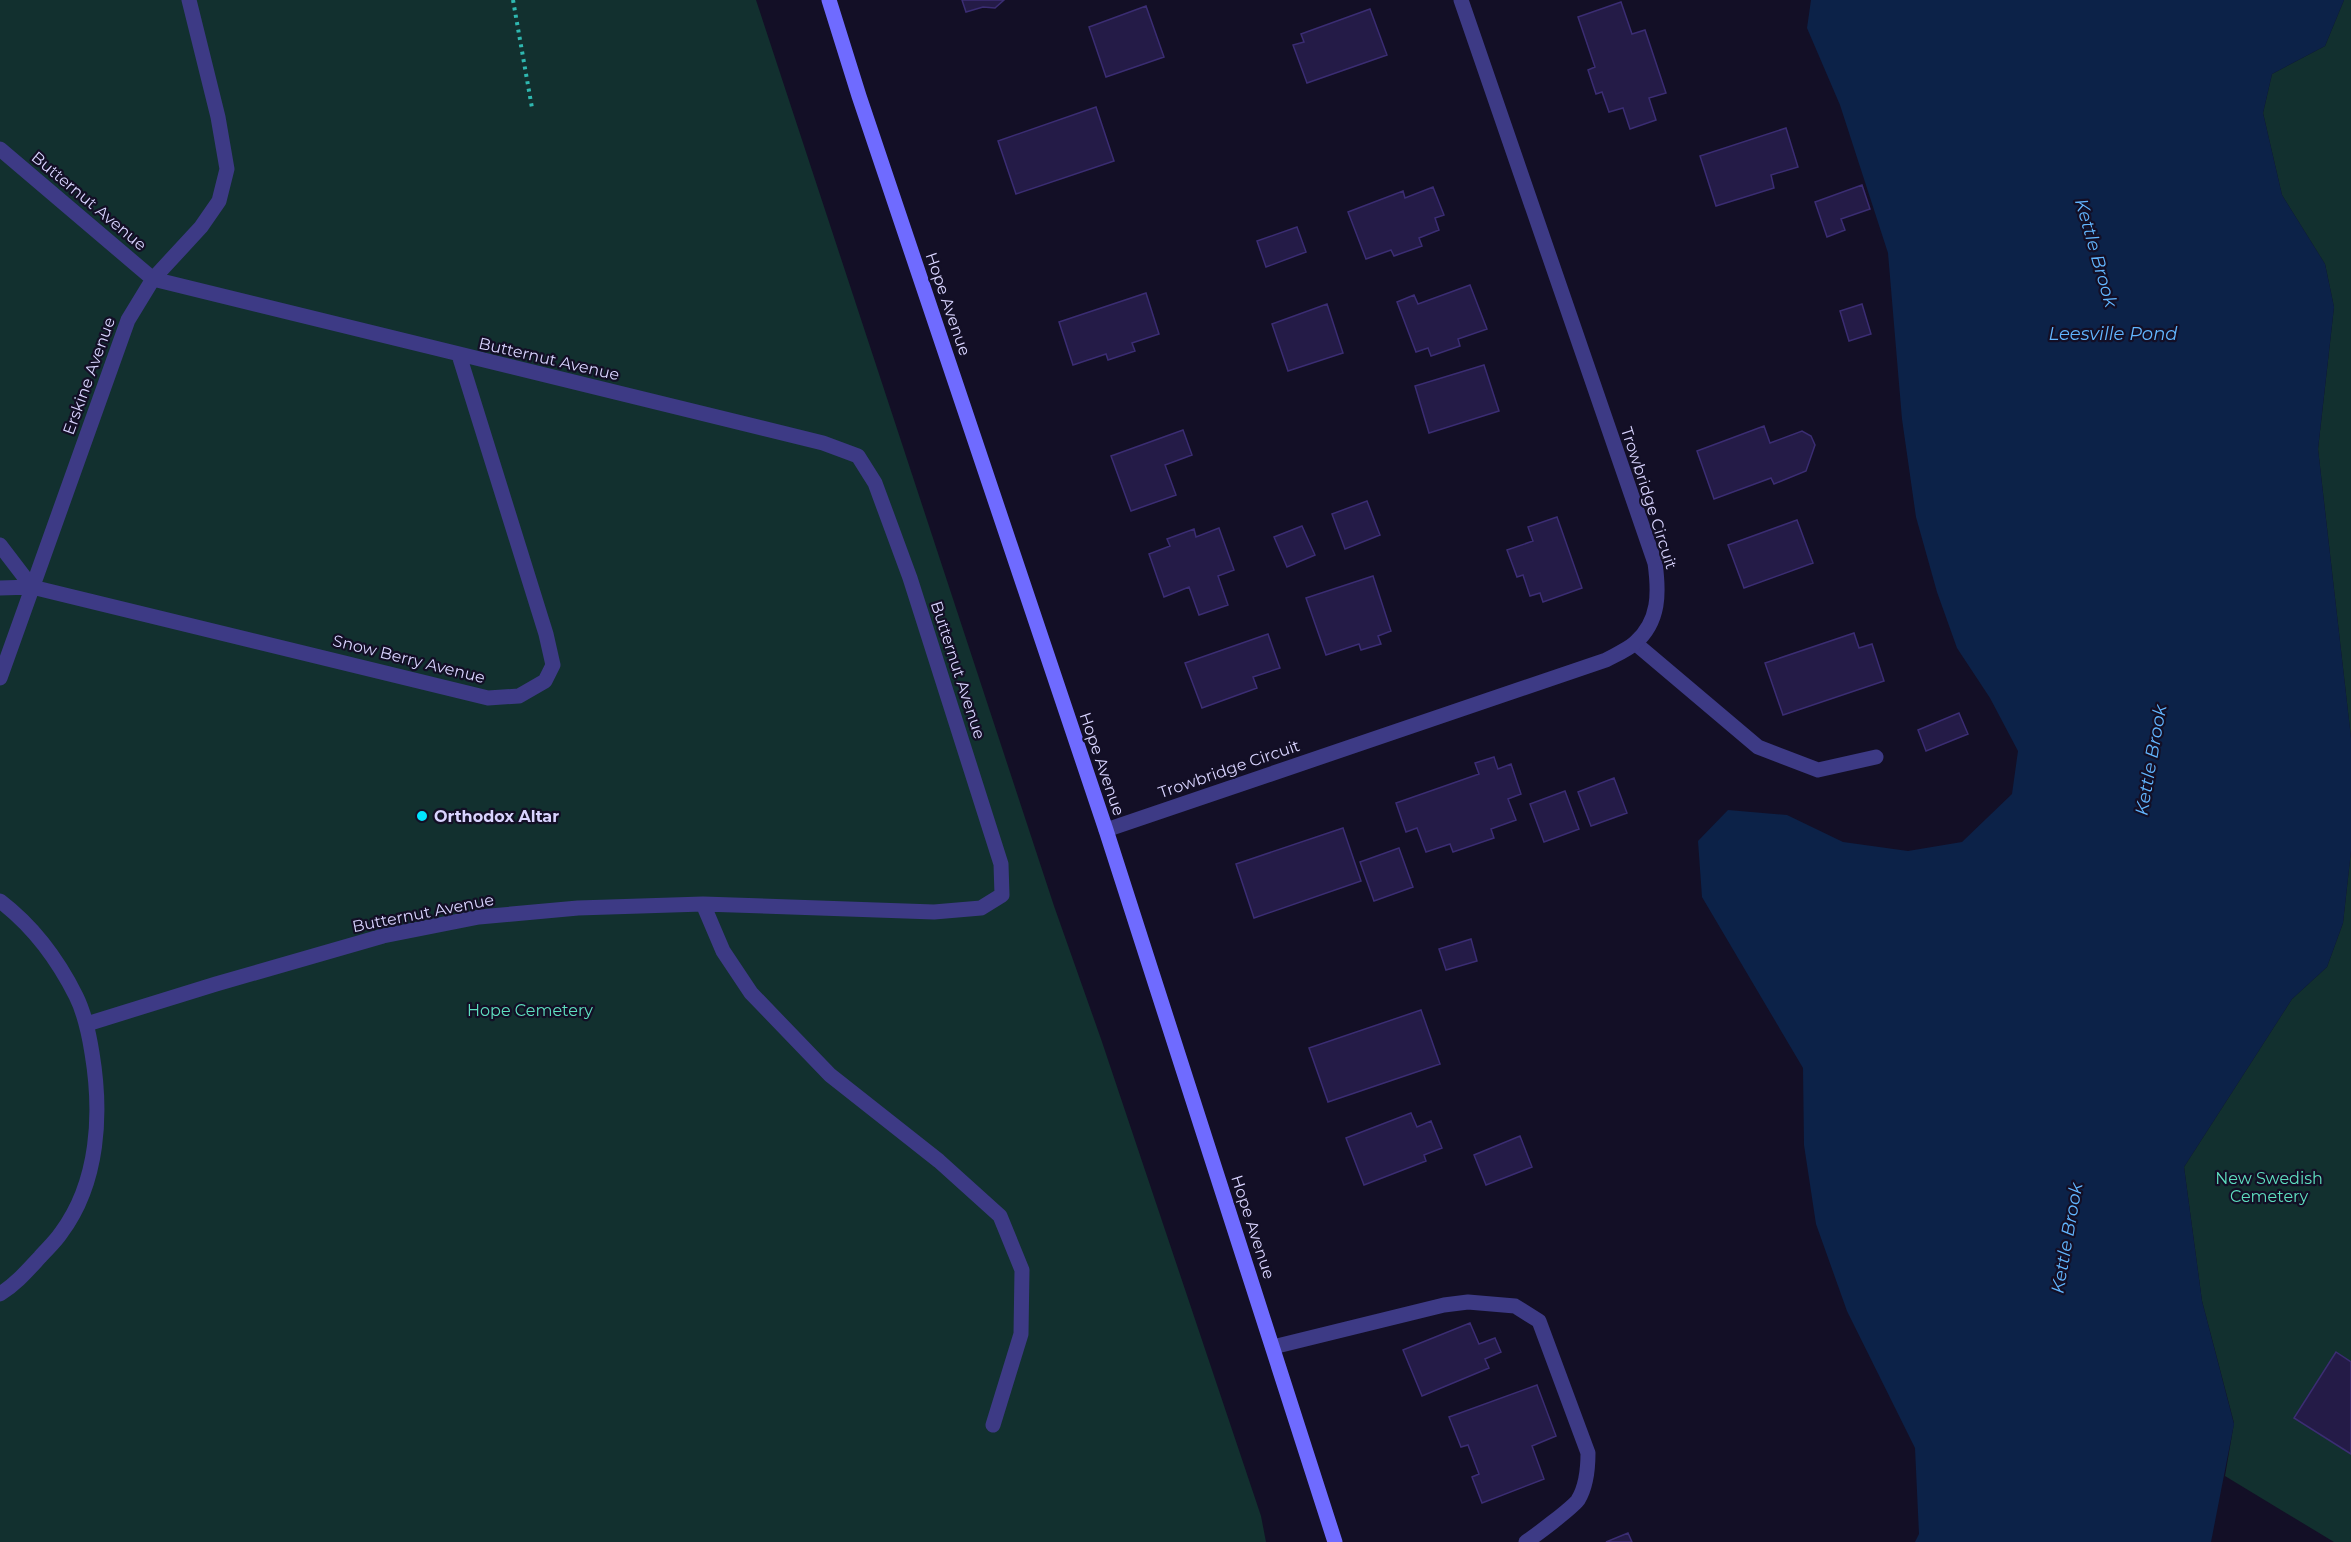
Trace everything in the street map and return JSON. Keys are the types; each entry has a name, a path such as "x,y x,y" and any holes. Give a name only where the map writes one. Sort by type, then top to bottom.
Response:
{"main road":[{"name":"Hope Avenue","path":"830,0 862,108 1106,830 1335,1542"}],"street":[{"name":"Erskine Avenue","path":"0,678 128,320 153,279 201,227 219,201 227,169 218,117 189,0"},
{"name":"Trowbridge Circuit","path":"1106,830 1606,660 1635,643 1651,623 1659,594 1655,563 1461,0"},
{"name":"Butternut Avenue","path":"0,149 153,279 823,443 858,456 875,483 910,578 1001,864 1002,895 981,908 934,912 703,904 578,908 479,916 383,936 87,1024"},
{"name":"Snow Berry Avenue","path":"0,588 32,587 488,698 519,696 545,681 553,664 546,634 459,355"},
{"path":"0,545 32,587"},
{"path":"1635,643 1758,747 1818,770 1875,757"},
{"path":"0,901 21,917 48,947 77,997 87,1024 97,1084 98,1124 92,1166 78,1203 62,1233 17,1283 0,1294"},
{"path":"703,904 723,951 751,993 830,1075 939,1161 1000,1216 1022,1270 1021,1334 993,1425"},
{"path":"1273,1347 1444,1305 1468,1302 1515,1306 1539,1322 1588,1453 1588,1468 1578,1500 1526,1542"}],"path":[{"path":"513,0 532,108"}],"green space":[{"name":"Hope Cemetery","path":"0,0 756,0 1054,906 1261,1516 1266,1542 0,1542"},
{"path":"2344,0 2351,0 2351,738 2318,449 2334,307 2325,264 2282,195 2263,113 2272,74 2325,46"},
{"name":"New Swedish Cemetery","path":"2351,851 2351,1542 2334,1542 2225,1476 2234,1423 2202,1301 2184,1167 2292,999 2327,967 2343,923"}],"water":[{"name":"Leesville Pond","path":"1811,0 2344,0 2325,46 2272,74 2263,113 2282,195 2325,264 2334,307 2318,449 2351,738 2351,851 2343,923 2327,967 2292,999 2184,1167 2202,1301 2234,1424 2211,1542 1915,1542 1919,1534 1915,1448 1847,1311 1816,1224 1804,1145 1803,1068 1702,897 1698,841 1728,810 1787,815 1843,842 1908,851 1962,842 2012,794 2018,751 1990,698 1957,648 1937,592 1916,517 1902,419 1888,253 1840,105 1807,28"}],"building":[{"path":"962,0 1004,0 995,8 983,7 966,12"},
{"path":"1621,2 1632,34 1645,30 1666,93 1649,98 1656,120 1630,129 1623,108 1609,112 1602,92 1596,94 1588,70 1595,67 1578,17"},
{"path":"1146,6 1164,57 1106,77 1089,27"},
{"path":"1370,9 1387,55 1307,83 1293,45 1304,42 1301,34"},
{"path":"1096,107 1114,161 1016,194 998,141"},
{"path":"1786,128 1798,167 1771,175 1774,188 1716,206 1700,156"},
{"path":"1862,185 1870,209 1841,219 1845,230 1827,237 1815,202"},
{"path":"1433,187 1444,215 1435,218 1439,230 1419,238 1422,246 1394,256 1391,250 1366,259 1348,212 1403,191 1405,198"},
{"path":"1297,227 1306,252 1266,267 1257,241"},
{"path":"1470,285 1487,329 1458,339 1460,346 1431,356 1428,348 1416,352 1397,302 1414,295 1418,304"},
{"path":"1146,293 1159,334 1132,343 1135,351 1108,360 1106,354 1073,365 1059,322"},
{"path":"1327,304 1343,353 1288,371 1272,324"},
{"path":"1862,304 1871,334 1849,341 1840,311"},
{"path":"1484,365 1499,411 1429,433 1415,386"},
{"path":"1764,426 1770,443 1802,431 1811,436 1815,445 1806,471 1774,484 1771,478 1714,499 1697,451"},
{"path":"1183,430 1192,455 1165,465 1176,495 1131,511 1111,456"},
{"path":"1367,501 1380,535 1345,549 1332,514"},
{"path":"1557,517 1582,588 1543,602 1540,593 1530,596 1523,575 1517,577 1507,550 1533,541 1528,527"},
{"path":"1797,520 1813,563 1744,588 1728,545"},
{"path":"1302,526 1315,555 1287,567 1274,537"},
{"path":"1219,528 1234,570 1218,576 1228,605 1199,615 1189,587 1164,597 1149,554 1170,546 1167,539 1194,529 1196,537"},
{"path":"1373,576 1391,631 1378,636 1381,644 1361,650 1359,644 1326,655 1306,598"},
{"path":"1854,633 1859,648 1872,644 1884,681 1783,715 1765,663"},
{"path":"1268,634 1280,668 1253,677 1257,688 1202,708 1185,663"},
{"path":"1959,713 1968,734 1926,751 1918,730"},
{"path":"1494,757 1498,769 1511,764 1521,794 1508,799 1516,820 1491,829 1494,838 1453,852 1450,844 1426,852 1417,828 1406,832 1396,803 1479,774 1475,763"},
{"path":"1614,778 1627,813 1591,826 1578,792"},
{"path":"1565,791 1579,829 1544,842 1530,804"},
{"path":"1343,828 1361,881 1254,918 1236,864"},
{"path":"1399,848 1413,887 1374,901 1360,862"},
{"path":"1471,939 1477,961 1446,970 1439,949"},
{"path":"1421,1010 1440,1064 1328,1102 1309,1048"},
{"path":"1411,1113 1417,1127 1431,1121 1442,1148 1424,1155 1426,1161 1364,1185 1346,1138"},
{"path":"1520,1136 1532,1167 1486,1185 1474,1155"},
{"path":"1470,1323 1479,1344 1495,1338 1501,1352 1485,1359 1489,1368 1422,1396 1403,1350"},
{"path":"2336,1352 2351,1362 2351,1454 2294,1418"},
{"path":"1537,1385 1556,1436 1532,1446 1544,1479 1482,1503 1472,1477 1479,1474 1468,1445 1461,1447 1449,1417"},
{"path":"1628,1533 1632,1542 1606,1542"}],"place":[{"name":"Orthodox Altar","path":"422,816"}],"water label":[{"name":"Kettle Brook","path":"2096,253"},
{"name":"Kettle Brook","path":"2151,760"},
{"name":"Kettle Brook","path":"2067,1238"}]}
